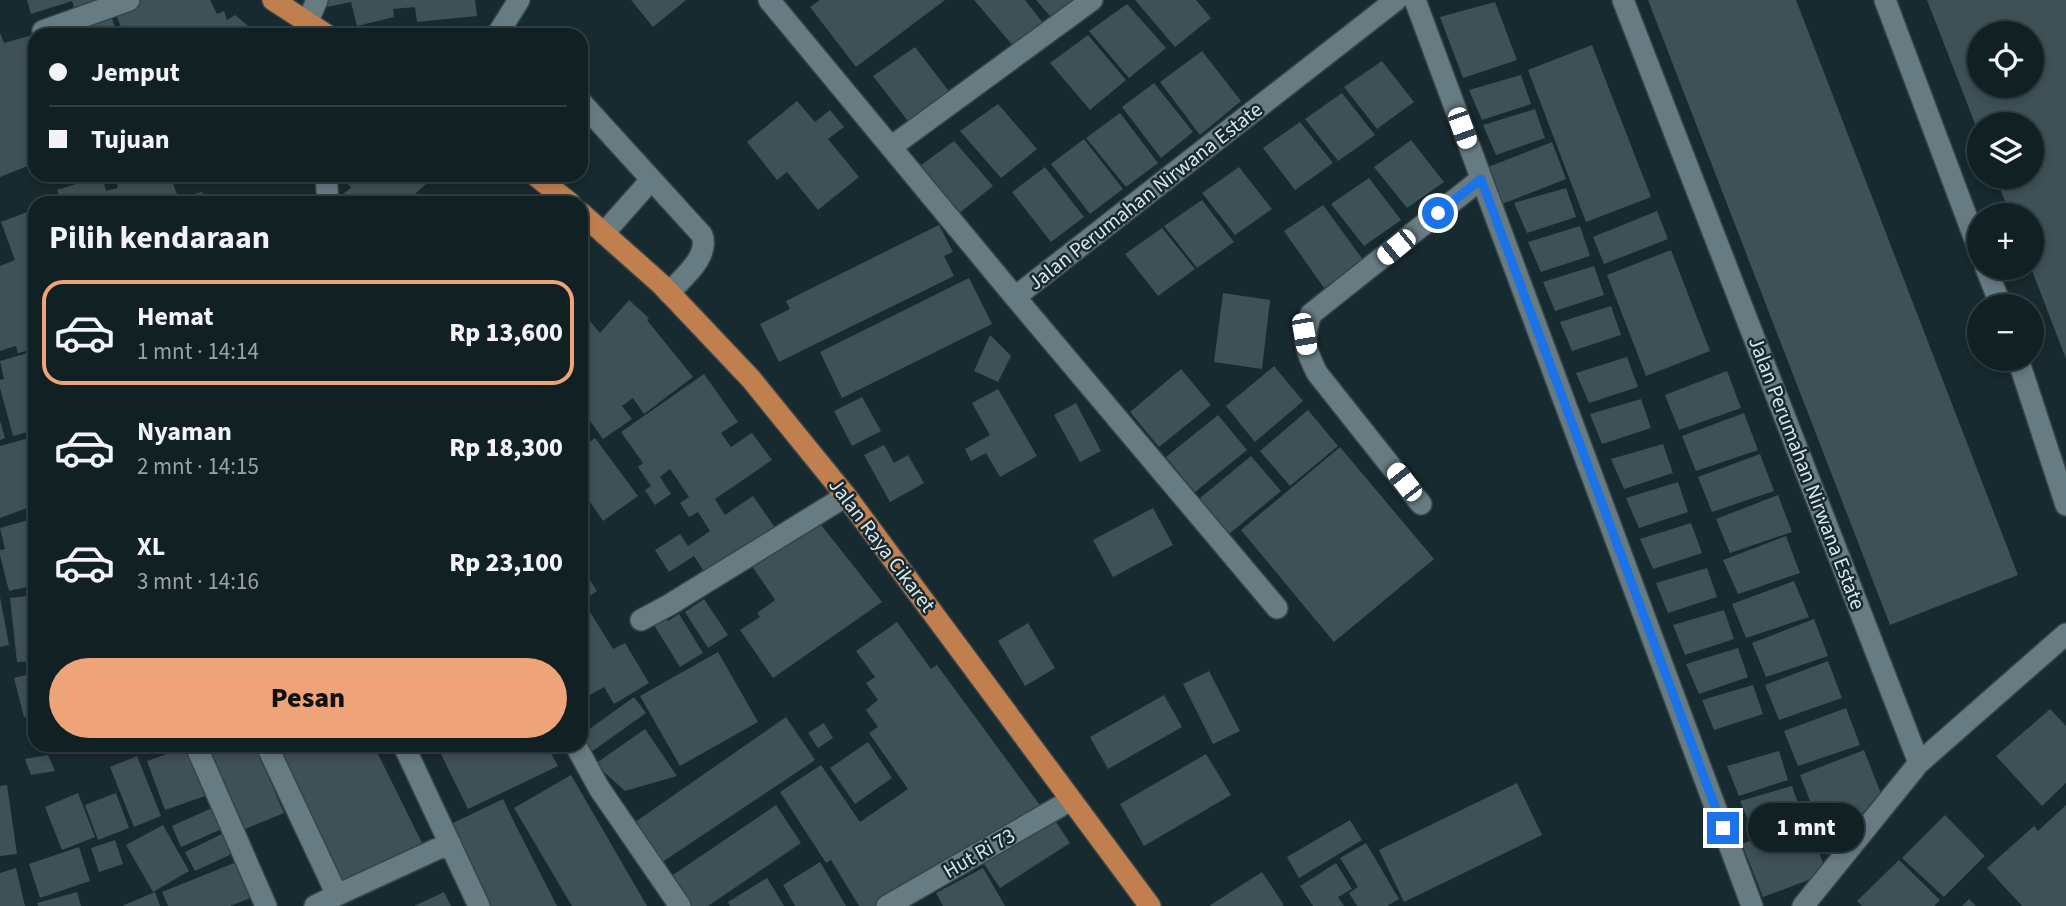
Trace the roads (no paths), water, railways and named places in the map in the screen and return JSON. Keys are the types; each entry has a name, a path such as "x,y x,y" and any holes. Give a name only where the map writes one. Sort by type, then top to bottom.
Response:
{"main road":[{"path":"273,0 315,28"},
{"path":"544,182 561,196"},
{"name":"Jalan Raya Cikaret","path":"588,219 669,293 751,379 846,496 1150,906"}],"street":[{"path":"51,28 129,0"},
{"path":"307,23 317,0"},
{"path":"509,28 519,0"},
{"name":"Jalan Perumahan Nirwana Estate","path":"769,0 1015,298 1396,0"},
{"path":"891,147 1092,0"},
{"path":"1415,0 1752,906"},
{"name":"Jalan Perumahan Nirwana Estate","path":"1623,0 1919,763"},
{"path":"1885,0 1967,218"},
{"path":"588,110 702,235 705,244 703,253 669,293"},
{"path":"1421,504 1317,373 1308,355 1304,334 1311,314 1481,179"},
{"path":"604,233 651,180"},
{"path":"1015,298 1277,608"},
{"path":"2022,371 2066,505"},
{"path":"641,620 846,496"},
{"path":"1802,906 1919,763 2066,634"},
{"path":"199,752 266,906"},
{"path":"270,752 337,895"},
{"path":"407,752 479,906"},
{"path":"579,752 598,788 680,906"},
{"name":"Hut Ri 73","path":"887,906 1071,800"},
{"path":"315,906 450,843"}]}
